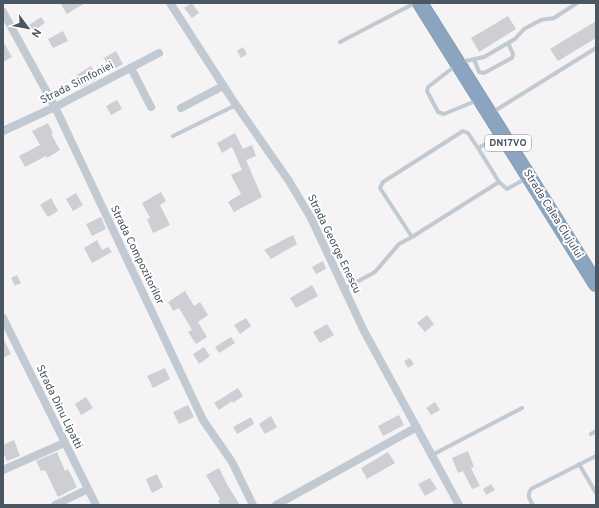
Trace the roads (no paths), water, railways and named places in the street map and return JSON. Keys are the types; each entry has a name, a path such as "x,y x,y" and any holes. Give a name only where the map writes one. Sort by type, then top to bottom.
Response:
{"highway":[{"name":"Strada Calea Clujului","path":"420,3 596,284"}],"street":[{"name":"Strada George Enescu","path":"170,3 223,86 289,181 311,218 364,331 459,505"},
{"name":"Strada Compozitorilor","path":"3,12 55,107 203,420 232,462 253,505"},
{"name":"Strada Simfoniei","path":"3,130 55,107 159,53"},
{"path":"131,68 151,107"},
{"path":"181,108 223,86"},
{"name":"Strada Dinu Lipatti","path":"3,318 96,505"},
{"path":"276,505 417,427"},
{"path":"3,470 64,443"},
{"path":"55,505 88,489"}],"lane":[{"path":"340,42 415,3"},
{"path":"480,99 444,114 438,112 427,94 428,87 458,63 484,57 515,39 524,29 541,20 554,18 577,3"},
{"path":"474,59 479,72 484,73 512,58 513,54 508,43"},
{"path":"490,114 596,48"},
{"path":"173,136 236,105"},
{"path":"412,237 380,188 380,185 463,131 468,133 499,182 507,189 529,177"},
{"path":"478,148 503,134"},
{"path":"344,289 375,272 400,244 499,182"},
{"path":"432,455 522,408"},
{"path":"591,434 596,431"},
{"path":"533,505 529,500 528,494 531,489 596,456"},
{"path":"579,464 596,493"}]}
